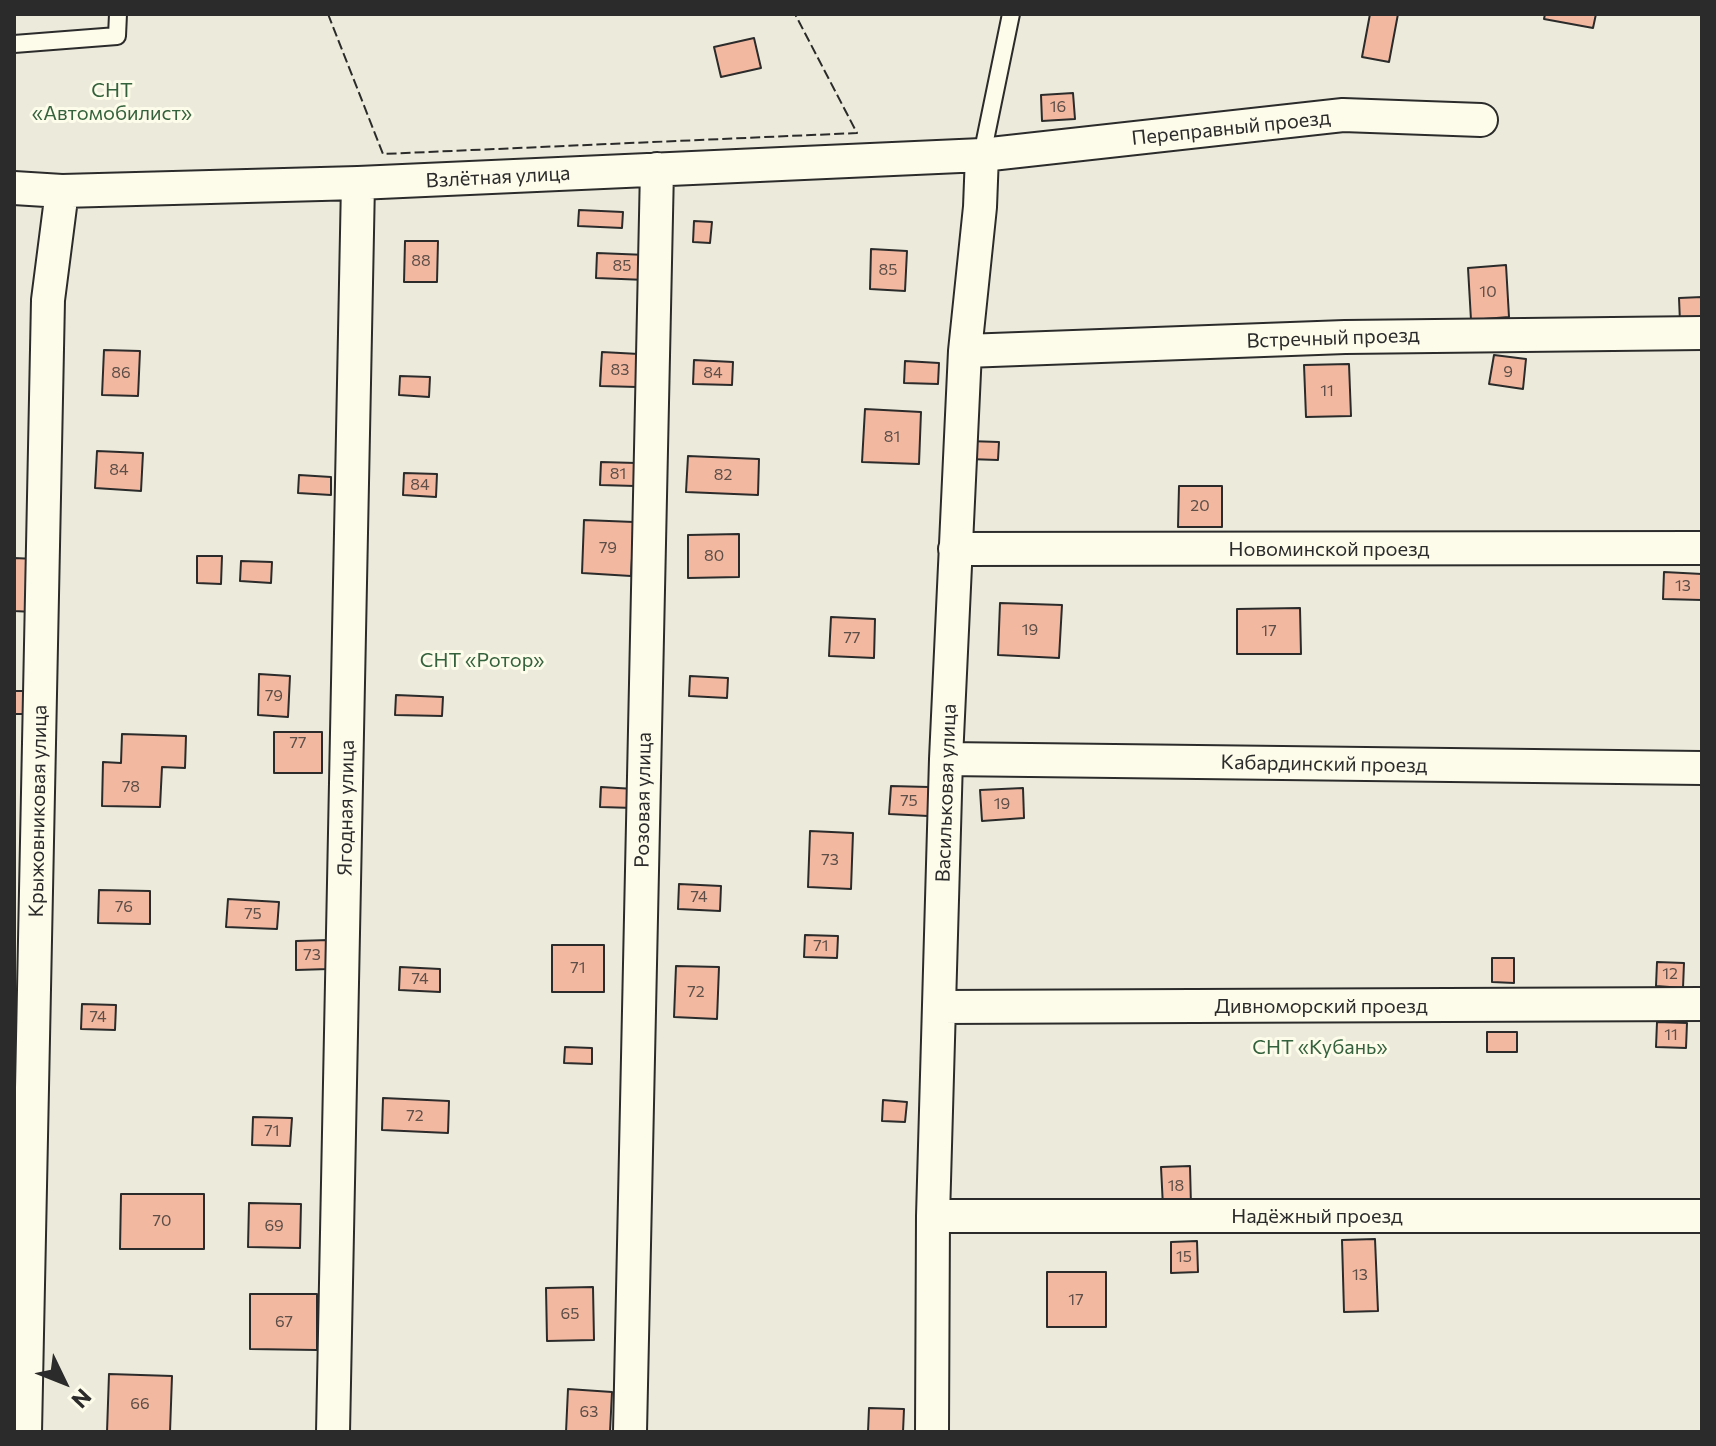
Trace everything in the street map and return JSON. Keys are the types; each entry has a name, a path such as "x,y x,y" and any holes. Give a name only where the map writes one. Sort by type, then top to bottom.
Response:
{"street":[{"name":"Переправный проезд","path":"982,155 1343,115 1481,120"},
{"name":"Взлётная улица","path":"14,188 62,191 358,183 982,155"},
{"name":"Васильковая улица","path":"932,1432 933,1216 946,759 965,351 980,207 982,155"},
{"name":"Розовая улица","path":"630,1432 657,169"},
{"name":"Ягодная улица","path":"333,1432 358,183"},
{"name":"Крыжовниковая улица","path":"25,1432 48,300 62,191"},
{"name":"Встречный проезд","path":"965,351 1361,336 1702,333"},
{"name":"Новоминской проезд","path":"955,549 1702,548"},
{"name":"Кабардинский проезд","path":"946,759 1702,768"},
{"name":"Дивноморский проезд","path":"939,1007 1702,1004"},
{"name":"Надёжный проезд","path":"933,1216 1702,1216"}],"lane":[{"path":"14,44 117,36 118,14"},
{"path":"982,155 1011,14"}],"green space":[{"path":"14,14 1702,14 1702,1432 14,1432"}],"building":[{"path":"1370,14 1398,14 1389,62 1362,57"},
{"path":"1545,14 1596,14 1593,28 1544,19"},
{"path":"754,38 761,68 721,77 714,47"},
{"path":"1073,93 1075,119 1042,121 1041,95"},
{"path":"579,210 623,212 622,228 578,226"},
{"path":"694,221 712,222 710,243 693,242"},
{"path":"405,241 438,241 437,282 404,282"},
{"path":"871,249 907,251 905,291 870,289"},
{"path":"597,253 647,255 646,280 596,278"},
{"path":"1506,265 1509,317 1471,320 1468,268"},
{"path":"1702,297 1702,321 1680,322 1679,298"},
{"path":"104,350 140,351 138,396 102,395"},
{"path":"602,352 639,354 637,387 600,386"},
{"path":"1494,355 1526,359 1523,389 1489,384"},
{"path":"694,360 733,362 732,385 693,384"},
{"path":"905,361 939,363 938,384 904,383"},
{"path":"1349,364 1351,416 1306,417 1304,365"},
{"path":"400,376 430,377 429,397 399,395"},
{"path":"865,409 921,412 919,464 862,462"},
{"path":"968,441 999,442 998,460 968,459"},
{"path":"97,451 143,453 141,491 95,488"},
{"path":"688,456 759,459 758,495 686,492"},
{"path":"601,462 636,463 635,486 600,485"},
{"path":"404,473 437,474 436,497 403,495"},
{"path":"299,475 331,477 331,495 298,493"},
{"path":"1179,486 1222,486 1222,527 1178,527"},
{"path":"584,520 634,522 631,576 582,573"},
{"path":"739,534 739,577 688,578 688,535"},
{"path":"197,556 222,556 221,584 197,583"},
{"path":"14,558 36,559 33,612 14,611"},
{"path":"241,561 272,562 271,583 240,581"},
{"path":"1664,572 1702,574 1702,600 1663,599"},
{"path":"1000,603 1062,605 1059,658 998,655"},
{"path":"1300,608 1301,654 1237,654 1237,609"},
{"path":"831,617 875,619 874,658 829,656"},
{"path":"259,674 290,676 288,717 258,715"},
{"path":"690,676 728,678 727,698 689,696"},
{"path":"14,691 34,691 33,714 14,714"},
{"path":"396,695 443,697 442,716 395,715"},
{"path":"274,732 322,732 322,773 274,773"},
{"path":"122,734 186,736 185,768 162,767 160,807 102,806 103,762 121,763"},
{"path":"891,786 929,787 928,816 889,814"},
{"path":"601,787 635,789 634,808 600,807"},
{"path":"1023,788 1024,818 982,821 980,790"},
{"path":"810,831 853,833 851,889 808,887"},
{"path":"679,884 721,886 720,911 678,909"},
{"path":"99,890 150,891 150,924 98,923"},
{"path":"228,899 279,902 277,929 226,927"},
{"path":"805,935 838,936 837,958 804,957"},
{"path":"329,940 329,969 296,970 296,941"},
{"path":"552,945 604,945 604,992 552,992"},
{"path":"1492,958 1514,958 1514,983 1492,982"},
{"path":"1657,962 1684,963 1683,988 1656,986"},
{"path":"676,966 719,967 717,1019 674,1017"},
{"path":"400,967 440,969 440,992 399,990"},
{"path":"14,997 34,998 32,1030 14,1029"},
{"path":"82,1004 116,1005 115,1030 81,1029"},
{"path":"1657,1022 1687,1023 1686,1048 1656,1047"},
{"path":"1487,1032 1517,1032 1517,1052 1487,1052"},
{"path":"565,1047 592,1048 592,1064 564,1063"},
{"path":"383,1098 449,1101 448,1133 382,1130"},
{"path":"883,1100 907,1102 905,1122 882,1121"},
{"path":"253,1117 292,1118 290,1146 252,1145"},
{"path":"1190,1166 1191,1206 1163,1207 1161,1167"},
{"path":"121,1194 204,1194 204,1249 120,1249"},
{"path":"249,1203 301,1204 300,1248 248,1247"},
{"path":"1375,1239 1378,1311 1344,1312 1342,1240"},
{"path":"1197,1241 1198,1272 1171,1273 1171,1242"},
{"path":"1047,1272 1106,1272 1106,1327 1047,1327"},
{"path":"593,1287 594,1340 547,1341 546,1288"},
{"path":"250,1294 317,1294 317,1350 250,1349"},
{"path":"109,1374 172,1376 170,1432 107,1432"},
{"path":"568,1389 612,1392 610,1432 566,1432"},
{"path":"869,1408 904,1409 903,1432 868,1432"}],"fence":[{"path":"328,14 383,154 857,133 795,14"}],"park label":[{"name":"СНТ «Автомобилист»","path":"112,102"},
{"name":"СНТ «Ротор»","path":"482,660"},
{"name":"СНТ «Кубань»","path":"1320,1047"}]}
